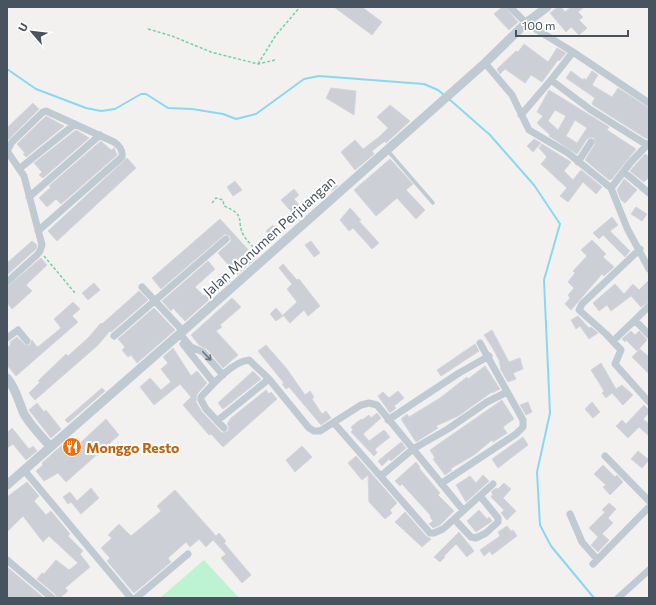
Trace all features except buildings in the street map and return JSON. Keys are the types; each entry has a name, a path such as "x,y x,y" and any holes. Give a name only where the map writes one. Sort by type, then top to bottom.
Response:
{"street":[{"path":"510,7 526,23 573,52 649,103"},
{"name":"Jalan Monumen Perjuangan","path":"7,485 180,334 485,63 526,23 547,7"},
{"path":"521,114 573,52"},
{"path":"485,63 512,96 529,130 568,153 611,188 627,228 640,249 649,269"},
{"path":"551,80 591,110 648,144 611,188"},
{"path":"7,282 40,251 42,245 38,231 29,197 26,181 7,151 12,142 43,112 50,113 100,135 120,146 123,152 122,157 38,231"},
{"path":"19,169 75,124"},
{"path":"29,197 100,135"},
{"path":"578,162 591,142"},
{"path":"624,172 649,193"},
{"path":"114,336 226,239"},
{"path":"640,249 579,308 581,313 613,341 621,352 615,364 649,402"},
{"path":"142,287 155,300 214,383"},
{"path":"613,341 649,306"},
{"path":"635,320 649,335"},
{"path":"7,338 18,330 27,341"},
{"path":"180,334 191,347 203,352 223,375"},
{"path":"442,483 520,431 523,420 489,356 480,343"},
{"path":"388,420 459,372 489,356"},
{"path":"224,428 206,409 201,400 214,383 223,375 244,360 249,360 269,379 309,428 314,431 320,431 361,405 369,403 376,405 463,510"},
{"path":"7,378 17,392 24,414 50,446"},
{"path":"217,421 269,379"},
{"path":"382,475 413,448 448,429 487,402 507,392"},
{"path":"334,423 382,475 430,533 437,532 455,520 463,510 480,497 493,484"},
{"path":"605,456 649,501"},
{"path":"24,470 130,598"},
{"path":"455,520 471,537 476,538 495,526 498,522 498,518 480,497"},
{"path":"570,514 582,542 595,561 649,507"},
{"path":"136,598 188,554"},
{"path":"7,560 52,598"},
{"path":"618,598 649,570"}],"lane":[{"path":"387,150 433,203"}],"path":[{"path":"258,64 276,35 300,7"},
{"path":"148,29 172,36 211,52 258,64 275,60"},
{"path":"212,203 216,198 223,200 224,206 238,213 241,220 243,235 265,258"},
{"path":"40,251 75,292"}],"green space":[{"path":"204,560 239,598 160,598"}],"waterway":[{"path":"7,69 36,89 86,108 101,111 115,109 141,94 146,94 168,108 192,109 223,114 236,119 256,114 304,79 319,76 424,84 438,90 444,95"},
{"path":"449,99 490,135 534,185 560,224 544,280 550,413 537,472 540,525 551,546 594,598"}],"place":[{"name":"Monggo Resto","path":"72,447"}]}
